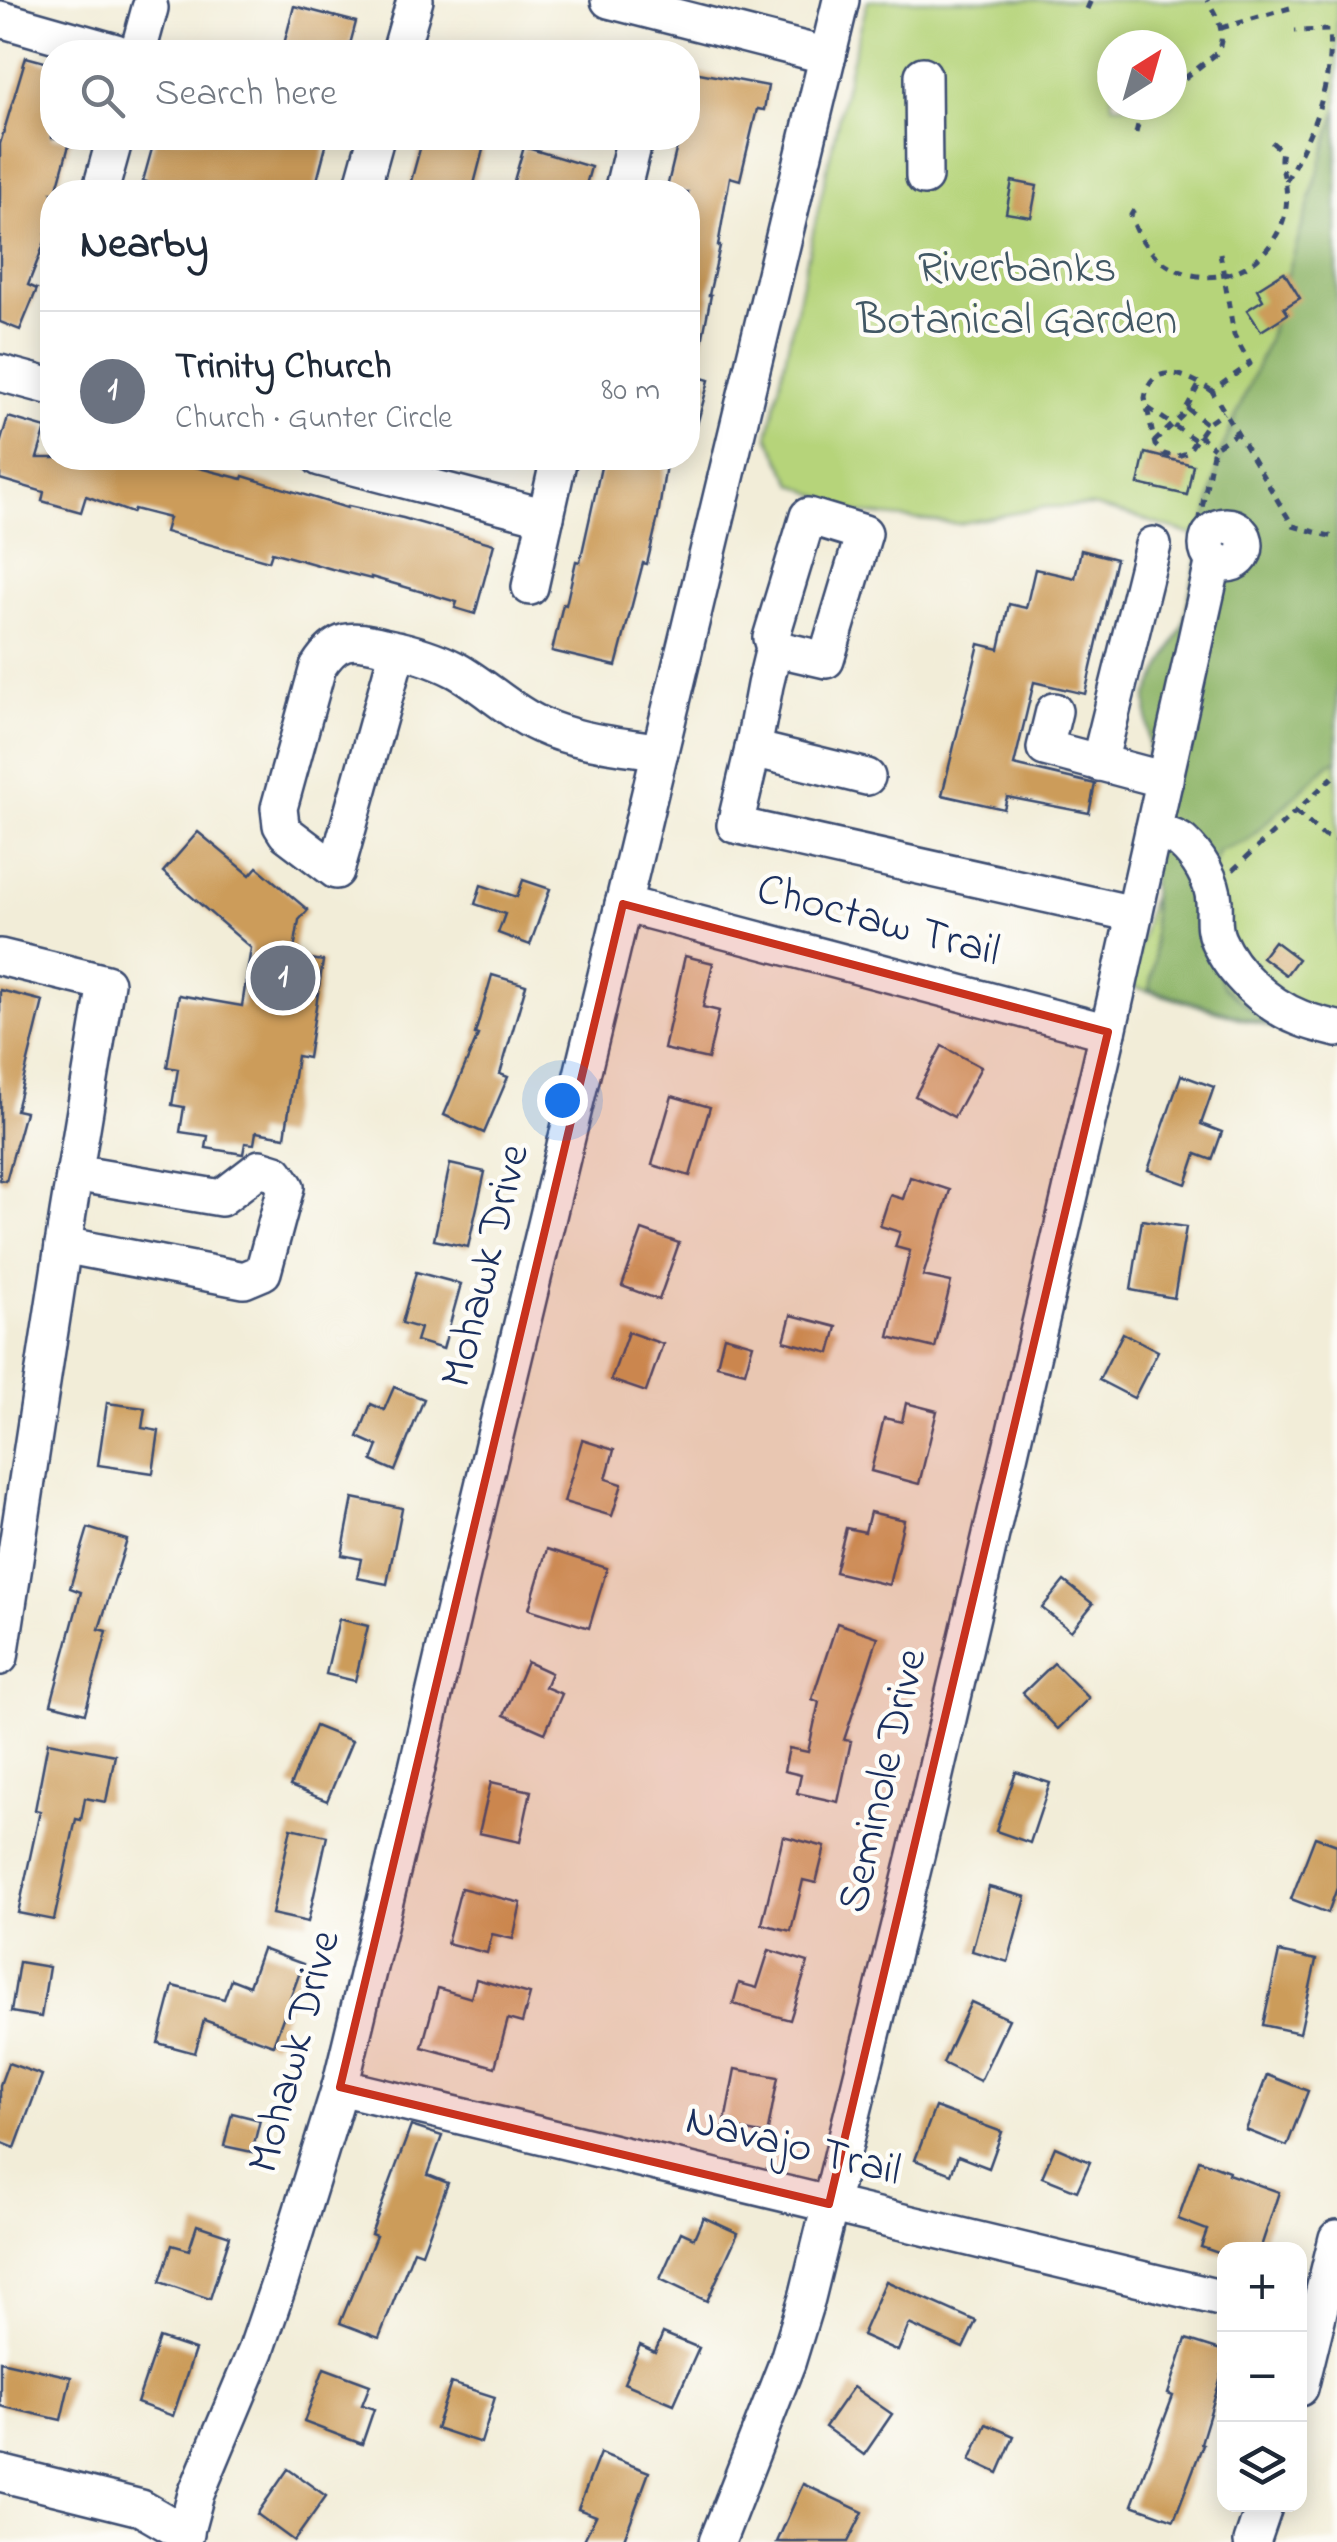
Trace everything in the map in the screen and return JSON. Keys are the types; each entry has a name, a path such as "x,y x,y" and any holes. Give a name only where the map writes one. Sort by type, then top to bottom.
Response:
{"street":[{"path":"403,40 415,0"},
{"path":"609,0 828,56"},
{"name":"Mohawk Drive","path":"184,2538 196,2494 256,2351 340,2086 842,0"},
{"path":"141,40 150,8"},
{"path":"0,19 74,40"},
{"path":"924,76 924,176"},
{"path":"103,180 112,150"},
{"path":"364,180 373,150"},
{"path":"625,180 632,150"},
{"path":"0,373 40,378"},
{"path":"366,470 546,517"},
{"path":"530,588 556,470"},
{"path":"772,643 826,660 864,532 808,516 772,643 753,750 734,825 1134,914"},
{"path":"1099,762 1153,545"},
{"name":"Seminole Drive","path":"717,2542 787,2363 807,2298 918,1852 1153,831 1203,557"},
{"path":"398,649 336,871 286,833 278,808 318,667 346,641 398,649 438,662 553,731 660,752"},
{"path":"1054,711 1044,748 1164,780"},
{"path":"753,750 867,778"},
{"path":"1153,831 1181,842 1202,867 1213,888 1216,937 1237,970 1276,1006 1298,1018 1337,1029"},
{"name":"Choctaw Trail","path":"624,904 1108,1032"},
{"path":"0,956 106,983 0,1658"},
{"path":"63,1245 244,1280 262,1272 286,1186 276,1172 260,1168 221,1198 74,1173"},
{"name":"Navajo Trail","path":"340,2086 1217,2297"},
{"path":"1307,2362 1337,2238"},
{"path":"0,2474 141,2508 184,2538"},
{"path":"1252,2542 1262,2512"}],"path":[{"path":"1087,9 1091,0"},
{"path":"1187,76 1216,54 1222,41 1221,28 1207,0"},
{"path":"1221,28 1290,8"},
{"path":"1286,182 1317,118 1330,55 1330,30 1295,31"},
{"path":"1136,133 1139,120"},
{"path":"1134,210 1131,214 1140,238 1159,259 1184,273 1224,276 1251,266 1274,241 1286,206 1286,182 1280,165 1282,150 1268,139"},
{"path":"1212,391 1250,364 1234,335 1220,253"},
{"path":"1224,412 1207,424 1187,453 1174,457 1164,454 1154,442 1145,398 1148,387 1168,373 1179,374 1212,391 1292,526 1337,538"},
{"path":"1154,442 1187,408 1200,383"},
{"path":"1147,408 1214,448"},
{"path":"1187,408 1207,424"},
{"path":"1214,448 1237,433"},
{"path":"1203,557 1214,448"},
{"path":"1213,888 1337,773"},
{"path":"1296,812 1324,836 1337,840"}],"highlighted area":[{"path":"623,904 1108,1032 829,2204 340,2087"}],"green space":[{"name":"Riverbanks Botanical Garden","path":"868,0 1337,0 1337,1047 1130,986 1236,549 1093,506 1046,507 958,524 857,513 793,484 768,436"},
{"path":"1337,109 1337,760 1247,841 1218,851 1200,928 1223,986 1255,1013 1337,1038 1337,1045 1149,989 1154,960 1147,697 1183,624 1221,452 1268,340"}],"building":[{"path":"294,6 356,22 351,40 285,40"},
{"path":"26,57 40,61 40,150 68,150 59,180 40,180 40,254 28,285 37,289 20,330 0,322 0,144"},
{"path":"700,73 768,86 764,110 757,109 740,180 730,177 700,352 700,180 669,180 676,150 700,150"},
{"path":"152,150 325,150 317,180 143,180"},
{"path":"420,150 483,150 475,180 411,180"},
{"path":"523,150 591,167 587,180 514,180"},
{"path":"1012,181 1037,186 1031,217 1006,213"},
{"path":"1284,272 1300,298 1284,308 1288,314 1261,331 1247,310 1263,300 1257,289"},
{"path":"700,377 709,380 700,414"},
{"path":"8,417 40,426 40,470 207,470 242,479 243,476 347,508 403,518 494,544 475,614 455,608 457,602 371,577 272,552 269,561 165,532 169,518 134,509 132,513 86,496 81,512 42,501 44,492 0,479 0,444"},
{"path":"1145,453 1193,465 1187,495 1138,484"},
{"path":"600,470 665,470 647,564 643,563 616,666 552,651 576,561 580,562"},
{"path":"1081,550 1116,559 1085,694 1034,682 1014,765 1095,784 1089,813 1007,797 1004,809 942,795 979,644 999,649 1009,604 1026,608 1035,569 1075,578"},
{"path":"198,832 250,875 257,867 308,910 299,920 293,956 323,961 308,1058 297,1056 285,1137 256,1132 254,1144 245,1143 243,1154 206,1148 208,1136 180,1132 184,1107 172,1105 178,1069 167,1067 179,995 242,1006 251,948 163,872"},
{"path":"523,880 550,889 530,945 498,933 505,914 475,904 481,885 517,897"},
{"path":"1274,941 1298,959 1286,975 1262,957"},
{"path":"685,956 713,963 703,1007 719,1011 708,1059 664,1049"},
{"path":"492,975 526,985 500,1074 508,1077 484,1133 444,1115 478,1035 475,1034"},
{"path":"0,990 43,1001 16,1110 25,1112 6,1181 0,1180"},
{"path":"942,1046 981,1067 954,1117 915,1096"},
{"path":"1181,1075 1214,1087 1201,1124 1222,1132 1212,1160 1196,1154 1186,1184 1148,1170"},
{"path":"672,1096 710,1107 690,1176 652,1165"},
{"path":"450,1164 485,1172 468,1247 434,1240"},
{"path":"910,1177 950,1190 923,1276 951,1282 935,1348 889,1337 910,1251 895,1247 900,1232 880,1226 890,1195 903,1199"},
{"path":"1142,1220 1186,1227 1174,1298 1131,1290"},
{"path":"642,1230 679,1243 659,1300 622,1286"},
{"path":"416,1272 461,1284 443,1349 416,1341 420,1328 402,1323"},
{"path":"791,1315 837,1327 830,1353 784,1341"},
{"path":"628,1332 663,1344 646,1392 611,1380"},
{"path":"1123,1333 1158,1351 1134,1398 1099,1380"},
{"path":"724,1336 753,1344 745,1372 717,1365"},
{"path":"394,1387 424,1399 395,1471 372,1461 378,1446 358,1437 371,1404 384,1410"},
{"path":"107,1403 145,1408 142,1428 159,1431 153,1473 98,1465"},
{"path":"906,1403 937,1411 919,1484 871,1471 884,1418 902,1422"},
{"path":"582,1440 614,1450 606,1479 622,1484 612,1516 564,1502"},
{"path":"353,1498 402,1508 387,1584 357,1578 361,1559 342,1555"},
{"path":"870,1512 904,1520 889,1585 835,1572 846,1528 865,1532"},
{"path":"88,1528 127,1540 99,1629 107,1631 85,1713 51,1704 81,1592 70,1588"},
{"path":"547,1549 607,1568 589,1628 529,1609"},
{"path":"1064,1581 1093,1604 1071,1631 1042,1608"},
{"path":"339,1619 368,1626 355,1681 326,1674"},
{"path":"837,1623 878,1637 844,1740 851,1741 838,1802 797,1793 801,1775 784,1771 789,1748 808,1752 819,1702 812,1699"},
{"path":"527,1662 551,1673 545,1687 562,1694 545,1733 504,1715"},
{"path":"1054,1663 1089,1698 1058,1729 1023,1693"},
{"path":"315,1726 352,1741 327,1801 290,1786"},
{"path":"48,1742 115,1755 106,1802 85,1798 81,1820 76,1819 54,1920 18,1913 40,1811 35,1810"},
{"path":"1016,1772 1050,1783 1030,1843 996,1831"},
{"path":"491,1782 531,1791 520,1842 479,1833"},
{"path":"291,1828 327,1836 308,1922 272,1914"},
{"path":"783,1836 825,1847 816,1883 803,1880 791,1931 762,1924"},
{"path":"1315,1837 1337,1845 1337,1888 1328,1913 1291,1899"},
{"path":"989,1887 1026,1897 1008,1962 972,1951"},
{"path":"461,1888 521,1903 513,1939 492,1934 487,1953 447,1943"},
{"path":"262,1949 303,1964 273,2045 204,2020 195,2053 158,2043 173,1986 224,1999 231,1979 249,1986"},
{"path":"769,1950 808,1962 790,2020 733,2004 739,1983 757,1988"},
{"path":"1279,1952 1316,1960 1300,2033 1263,2025"},
{"path":"19,1962 49,1967 41,2017 11,2012"},
{"path":"476,1979 530,1994 522,2023 508,2019 495,2067 422,2047 438,1988 471,1998"},
{"path":"971,2002 1009,2019 980,2081 943,2063"},
{"path":"8,2063 42,2075 15,2148 0,2142 0,2085"},
{"path":"735,2069 778,2077 767,2135 724,2127"},
{"path":"1267,2075 1308,2091 1287,2146 1246,2130"},
{"path":"935,2107 1002,2132 989,2168 958,2156 951,2174 915,2160"},
{"path":"232,2113 260,2120 252,2152 224,2146"},
{"path":"411,2126 442,2136 428,2175 448,2183 422,2253 414,2250 379,2338 340,2323 376,2236 371,2234"},
{"path":"1055,2147 1090,2162 1077,2191 1042,2177"},
{"path":"1199,2160 1279,2192 1263,2242 1217,2242 1217,2253 1201,2247 1207,2230 1178,2219"},
{"path":"703,2217 738,2233 707,2301 660,2279 681,2232 694,2238"},
{"path":"197,2225 230,2236 210,2299 160,2282 172,2245 189,2250"},
{"path":"886,2281 976,2321 963,2348 909,2324 898,2351 862,2335"},
{"path":"663,2333 699,2348 674,2404 624,2383 640,2345 655,2352"},
{"path":"159,2338 195,2350 173,2416 137,2403"},
{"path":"1186,2339 1217,2349 1217,2390 1203,2444 1174,2520 1132,2505 1173,2396 1168,2394"},
{"path":"0,2361 71,2377 61,2420 0,2406"},
{"path":"324,2368 370,2385 362,2405 374,2409 362,2444 304,2422"},
{"path":"451,2383 495,2397 481,2443 436,2428"},
{"path":"853,2387 892,2414 864,2455 825,2427"},
{"path":"986,2424 1014,2436 998,2473 970,2460"},
{"path":"600,2453 649,2472 623,2542 583,2542 596,2516 578,2509"},
{"path":"288,2469 326,2496 294,2541 257,2514"},
{"path":"803,2484 863,2512 848,2542 777,2542"}],"place":[{"name":"Trinity Church","path":"283,978"}]}
